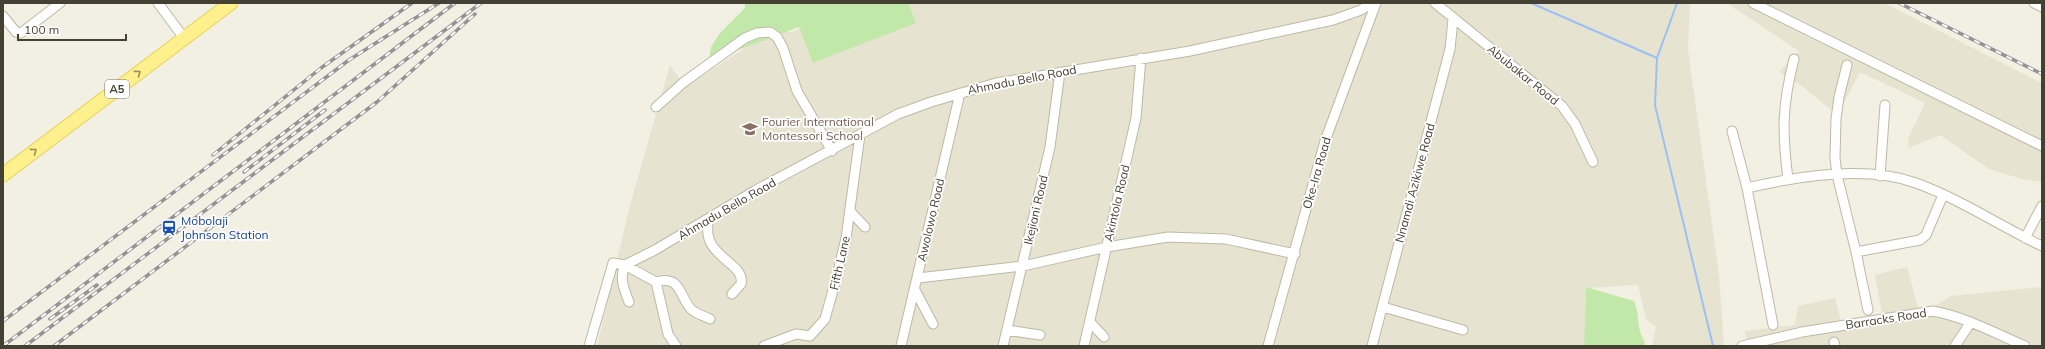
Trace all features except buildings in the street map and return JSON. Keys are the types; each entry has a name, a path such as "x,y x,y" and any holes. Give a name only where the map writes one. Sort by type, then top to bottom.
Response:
{"main road":[{"name":"A5","path":"3,175 231,3"}],"street":[{"path":"3,16 18,33 24,32 60,3"},
{"path":"158,3 184,38"},
{"name":"Ahmadu Bello Road","path":"625,265 709,219 756,190 832,151 898,114 960,93 996,83 1190,51 1334,20 1361,10 1371,3"},
{"name":"Oke-Ira Road","path":"1268,346 1295,254 1325,141 1376,3"},
{"path":"1435,3 1453,19"},
{"path":"1753,3 2042,146"},
{"path":"2034,3 2042,7"},
{"name":"Abubakar Road","path":"1453,19 1526,75 1562,106 1575,124 1593,162"},
{"name":"Nnamdi Azikiwe Road","path":"1372,346 1450,49 1453,19"},
{"path":"656,107 684,82 745,38 757,33 770,32 777,38 797,91 832,151"},
{"name":"Akintola Road","path":"1084,346 1136,118 1141,58"},
{"path":"1788,179 1783,119 1788,81 1794,59"},
{"path":"1847,65 1839,97 1836,119 1835,158 1837,175 1856,252 1868,310"},
{"name":"Ikejiani Road","path":"1003,346 1050,147 1060,72"},
{"name":"Awolowo Road","path":"901,346 960,93"},
{"path":"1880,176 1885,105"},
{"path":"1732,131 1748,188 1773,325"},
{"name":"Fifth Lane","path":"764,346 796,334 810,336 825,319 837,276 850,211 860,135"},
{"path":"1748,188 1788,179 1837,175 1880,176 1916,183 2042,246"},
{"path":"1856,252 1920,240 1926,235 1944,196"},
{"path":"2025,238 2042,206"},
{"path":"850,211 865,227"},
{"path":"709,219 707,227 711,244 740,275 741,284 732,294"},
{"path":"918,278 1023,266 1107,247 1168,237 1226,239 1295,254"},
{"path":"589,346 612,263 625,265 656,282 665,280 675,283 691,309 710,318"},
{"path":"625,265 621,273 629,302"},
{"path":"656,282 668,334 676,346"},
{"path":"915,290 933,324"},
{"path":"1383,307 1462,330"},
{"name":"Barracks Road","path":"1742,346 1802,332 1933,312 1950,315 1971,322 2025,346"},
{"path":"1090,322 1104,337"},
{"path":"1955,346 1971,322"},
{"path":"1007,330 1040,335"}],"shaded area":[{"path":"792,3 1690,3 1688,49 1719,275 1724,346 1652,346 1656,326 1646,320 1638,285 1586,288 1584,346 597,346 629,209 670,65 682,82 689,85 771,31 792,32 800,29"},
{"path":"1727,3 1884,3 2042,83 2042,182 2022,179 1989,169 1940,135 1909,148 1908,139 1925,103 1860,72 1840,110 1835,113 1802,86 1779,72 1799,51"},
{"path":"1907,267 1920,315 1951,296 2042,287 2042,346 1748,346 1745,331 1795,325 1798,306 1835,298 1843,328 1883,320 1875,275"}],"green space":[{"path":"745,3 908,3 916,23 813,63 799,27 709,61 711,47 720,33 745,8"},
{"path":"1586,287 1634,301 1637,308 1639,327 1645,346 1584,346"}],"waterway":[{"path":"1531,3 1657,58"},
{"path":"1677,3 1657,58 1655,105 1713,346"}],"railway":[{"path":"213,155 321,68 412,3"},
{"path":"3,321 349,60 439,3"},
{"path":"3,346 455,3"},
{"path":"25,346 481,3"},
{"path":"1899,3 2042,74"},
{"path":"54,346 377,102 475,14"},
{"path":"244,172 325,110"},
{"path":"50,319 97,285"}],"place":[{"name":"Fourier International Montessori School","path":"750,129"},
{"name":"Mobolaji Johnson Station","path":"169,228"}]}
